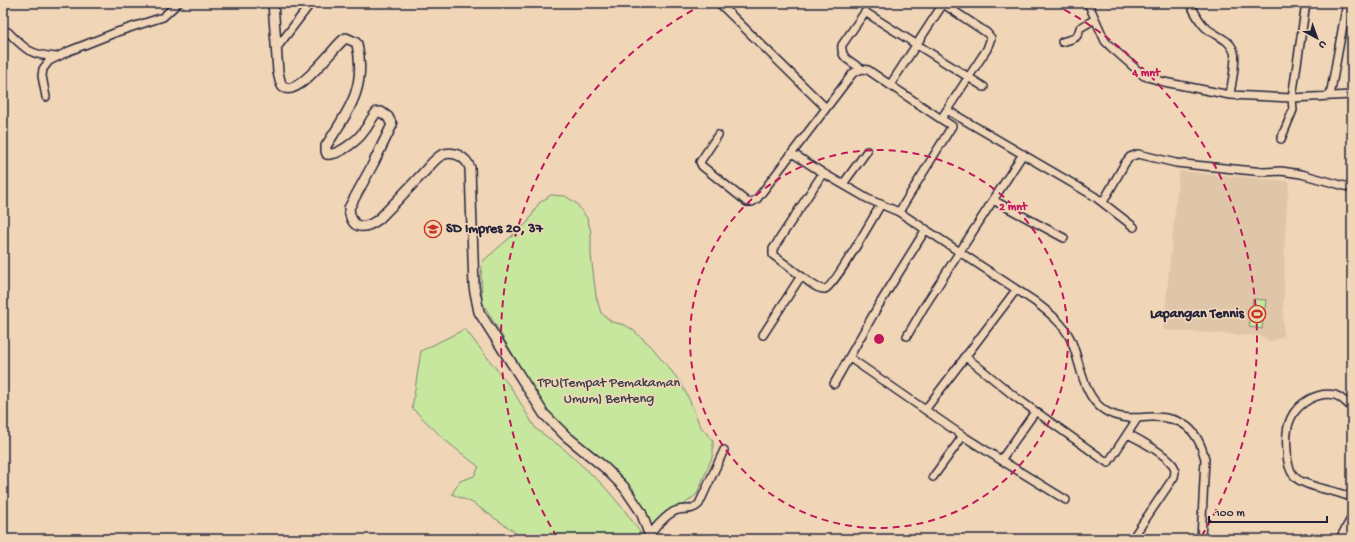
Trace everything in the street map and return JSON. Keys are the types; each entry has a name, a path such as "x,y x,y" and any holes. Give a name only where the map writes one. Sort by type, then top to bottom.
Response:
{"main road":[{"path":"1342,539 1352,521"}],"street":[{"path":"46,97 42,76 43,69 49,61 117,32 163,17 178,3"},
{"path":"273,3 278,72 283,87 295,87 304,82 346,38 357,44 361,67 356,92 345,117 326,146 327,154 335,154 356,140 365,131 371,119 377,112 384,113 392,125 349,208 352,222 360,226 369,225 379,219 442,155 454,154 466,160 470,168 474,287 479,312 544,414 566,436 604,467 624,487 641,512 651,536 668,515 674,511 692,509 699,504 724,450"},
{"path":"276,50 311,3"},
{"path":"719,3 826,108"},
{"path":"890,85 942,3 987,33 991,38 987,49 941,119"},
{"path":"1088,3 1105,41 1144,76 1164,82 1230,95 1292,98 1352,95"},
{"path":"1190,3 1201,23 1206,28 1226,40 1234,52 1235,59 1230,95"},
{"path":"1282,139 1293,110 1292,98 1306,3"},
{"path":"1330,96 1347,3"},
{"path":"952,126 868,70 843,56 841,51 842,45 865,12 984,87"},
{"path":"1062,42 1077,37 1080,34 1080,28 1094,19"},
{"path":"8,32 24,48 33,53 57,57"},
{"path":"718,135 700,162 702,166 747,202 752,202 757,199 852,73 862,68"},
{"path":"947,110 1104,202 1134,227"},
{"path":"899,212 958,116"},
{"path":"843,184 867,151"},
{"path":"792,153 868,199 899,212 1053,316 1063,327 1069,337 1092,398 1105,410 1111,414 1127,418 1166,418 1183,424 1191,430 1197,437 1205,459 1201,539"},
{"path":"906,336 1023,154"},
{"path":"1104,202 1125,163 1130,157 1138,154 1194,166 1264,172 1282,171 1301,174 1352,188"},
{"path":"823,173 772,251 774,257 819,288 825,289 828,287 839,274 881,204"},
{"path":"993,200 1064,238"},
{"path":"834,384 877,308 926,229"},
{"path":"763,335 801,276"},
{"path":"924,410 1016,290"},
{"path":"965,356 1035,412 1108,463 1137,419"},
{"path":"850,358 963,436 1066,500"},
{"path":"1352,408 1341,398 1334,395 1311,399 1302,404 1296,410 1288,426 1286,448 1287,461 1295,477 1309,485 1334,490 1352,498"},
{"path":"1001,460 1035,412"},
{"path":"1128,434 1161,454 1173,465 1175,471 1174,477 1165,492 1132,539"},
{"path":"933,477 963,436"}],"shaded area":[{"path":"1179,171 1289,181 1285,234 1283,336 1271,342 1261,336 1163,330"}],"green space":[{"name":"TPU(Tempat Pemakaman Umum) Benteng","path":"551,195 565,196 576,203 587,218 591,232 591,255 596,296 601,313 612,322 625,325 633,330 651,346 681,383 700,426 713,441 713,455 697,494 669,517 655,531 646,517 633,488 612,467 570,438 545,409 482,302 481,274 483,261 528,222 539,203"},
{"name":"Lapangan Tennis","path":"1253,299 1266,300 1262,329 1249,327"},
{"path":"465,329 512,389 536,429 564,449 603,485 625,511 645,539 517,539 519,535 473,503 452,494 460,481 474,476 479,467 446,441 412,408 421,351"}],"place":[{"name":"SD Impres 20, 37","path":"433,229"},
{"name":"Lapangan Tennis","path":"1257,314"}]}
